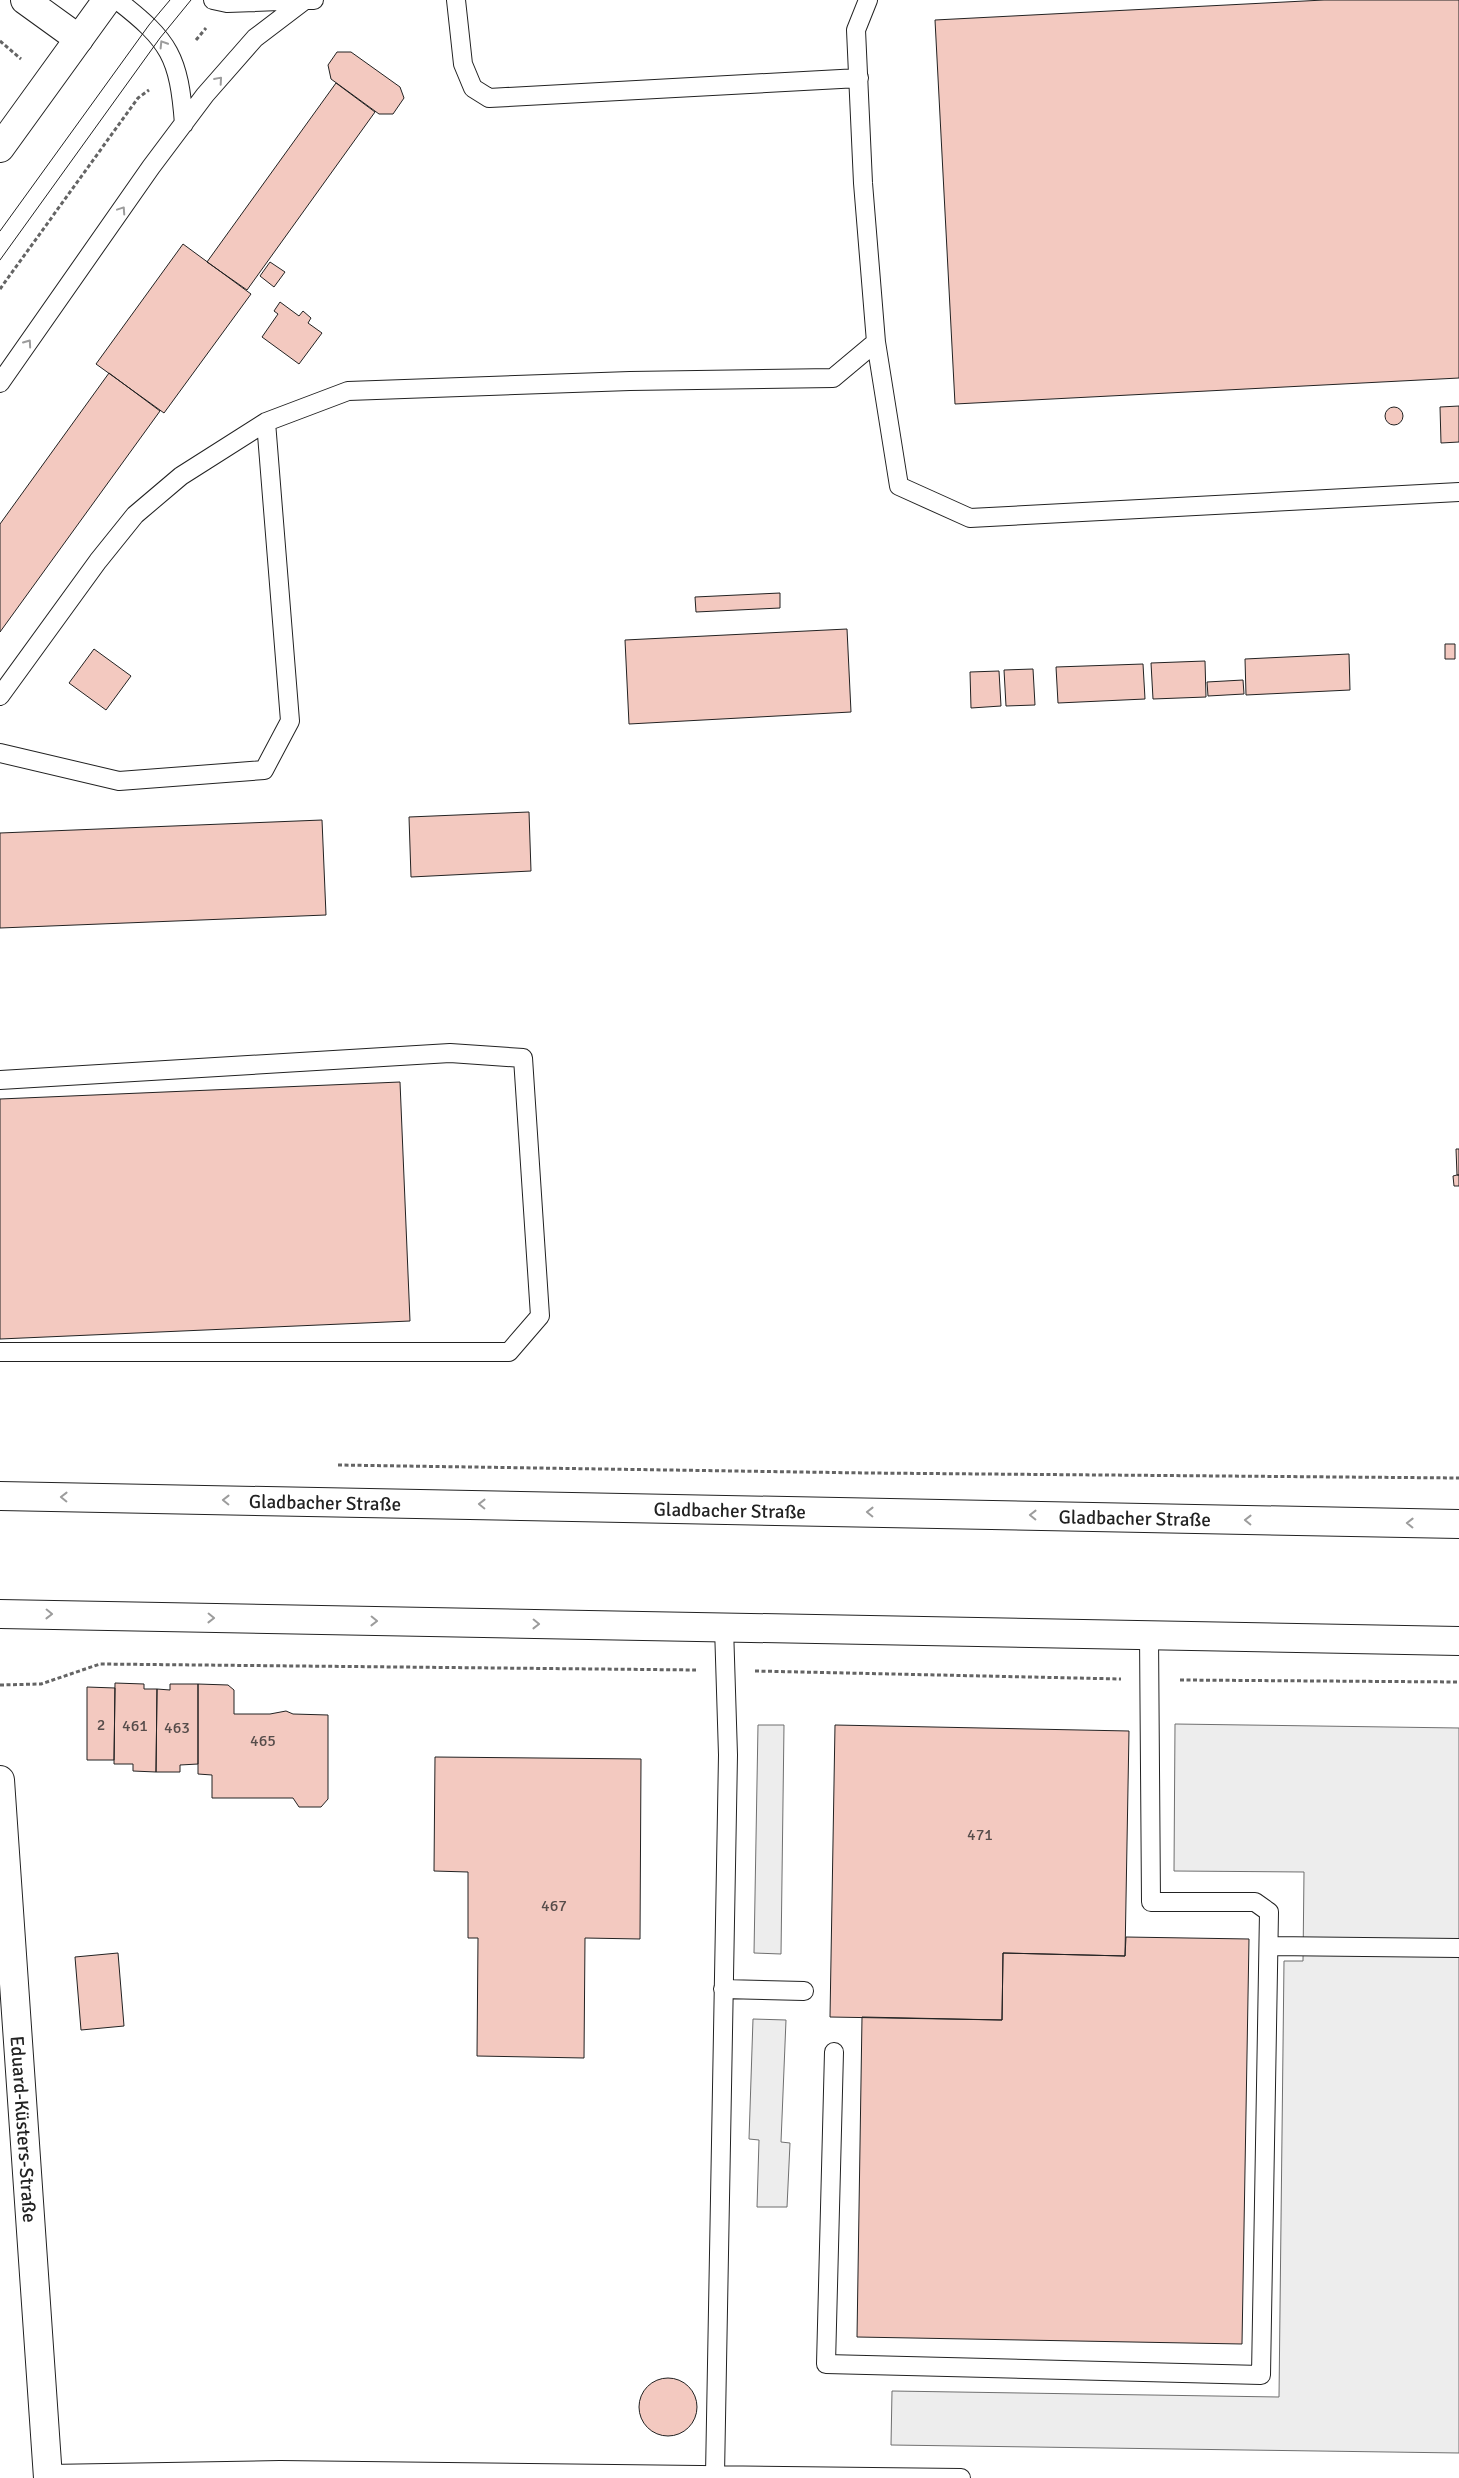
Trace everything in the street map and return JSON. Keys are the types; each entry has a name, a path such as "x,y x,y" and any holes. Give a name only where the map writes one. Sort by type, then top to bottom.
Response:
{"main road":[{"path":"0,148 107,0"},
{"path":"27,1 79,39"},
{"name":"Gladbacher Straße","path":"0,1496 1459,1524"},
{"path":"0,1614 1459,1641"},
{"name":"Eduard-Küsters-Straße","path":"0,1780 2,1846 48,2476"}],"lane":[{"path":"117,0 149,25 160,38 176,65 182,92 184,124"},
{"path":"0,383 151,167 205,95 255,38 305,0"},
{"path":"220,1 314,0"},
{"path":"456,0 463,64 473,88 489,98 859,78"},
{"path":"868,0 856,30 863,183 876,342 899,486 970,518 1459,492"},
{"path":"0,696 98,561 135,515 181,476 266,422 348,391 630,381 833,378 876,342"},
{"path":"0,753 119,781 264,770 290,721 266,422"},
{"path":"0,1080 450,1053 523,1058 540,1316 509,1352 0,1352"},
{"path":"715,2475 728,1755 724,1627"},
{"path":"834,2052 826,2364 1261,2375 1269,1912 1254,1902 1151,1902 1149,1635"},
{"path":"1269,1946 1459,1948"},
{"path":"723,1989 804,1991"},
{"path":"48,2476 280,2470 960,2478"}],"path":[{"path":"0,289 138,98 162,82 220,1"},
{"path":"0,41 22,60"},
{"path":"332,1465 887,1473 1459,1478"}],"shaded area":[{"path":"1175,1724 1459,1728 1459,2453 891,2445 892,2391 1279,2397 1284,1961 1303,1961 1304,1872 1174,1871"},
{"path":"758,1725 784,1725 781,1954 754,1953"},
{"path":"753,2019 786,2020 781,2142 790,2143 787,2207 757,2207 759,2140 749,2139"}],"building":[{"path":"1324,0 1459,0 1459,378 955,404 935,20"},
{"path":"337,52 351,52 400,87 404,98 393,114 379,114 331,79 328,65"},
{"path":"336,83 375,112 247,290 207,262"},
{"path":"183,244 251,294 164,413 96,364"},
{"path":"270,262 285,272 274,287 260,276"},
{"path":"280,302 299,316 303,311 311,318 308,323 322,333 299,364 262,337 278,314 274,311"},
{"path":"109,373 160,411 0,632 0,524"},
{"path":"1459,406 1459,442 1441,443 1440,407"},
{"path":"1394,407 1400,410 1403,416 1400,422 1394,425 1388,422 1385,416 1388,410"},
{"path":"780,593 780,608 696,612 695,597"},
{"path":"847,629 851,712 629,724 625,640"},
{"path":"1445,644 1455,644 1455,659 1445,659"},
{"path":"94,649 131,676 106,710 69,683"},
{"path":"1349,654 1350,690 1246,695 1245,659"},
{"path":"1205,661 1206,697 1153,699 1151,663"},
{"path":"1143,664 1145,699 1058,703 1056,667"},
{"path":"1033,669 1035,705 1006,706 1004,670"},
{"path":"999,671 1001,706 971,708 970,672"},
{"path":"1243,680 1244,694 1208,696 1207,682"},
{"path":"529,812 531,871 411,877 409,817"},
{"path":"322,820 326,915 0,928 0,833"},
{"path":"400,1082 410,1321 0,1339 0,1099"},
{"path":"1456,1149 1459,1149 1459,1175 1457,1175"},
{"path":"1459,1175 1459,1186 1454,1186 1453,1176"},
{"path":"115,1683 144,1684 144,1689 157,1689 156,1772 133,1771 133,1764 114,1764"},
{"path":"170,1684 198,1684 198,1764 180,1765 180,1772 156,1772 157,1689 170,1690"},
{"path":"198,1684 228,1685 234,1690 234,1714 270,1714 286,1711 293,1714 328,1715 328,1799 321,1807 299,1807 293,1798 212,1798 212,1775 198,1774"},
{"path":"87,1687 115,1688 114,1760 87,1760"},
{"path":"835,1725 1129,1731 1125,1956 1003,1953 1002,2020 830,2017"},
{"path":"435,1757 641,1759 640,1939 585,1938 584,2058 477,2056 478,1938 468,1938 468,1872 434,1871"},
{"path":"1126,1937 1249,1939 1242,2344 857,2337 862,2017 1002,2020 1003,1953 1125,1956"},
{"path":"118,1953 124,2026 81,2030 75,1957"},
{"path":"662,2378 674,2378 689,2386 697,2401 697,2413 689,2428 674,2436 662,2436 647,2428 639,2413 639,2401 647,2386"}],"tram line":[{"path":"0,231 149,25 170,0"},
{"path":"0,260 160,38 191,0"}]}
